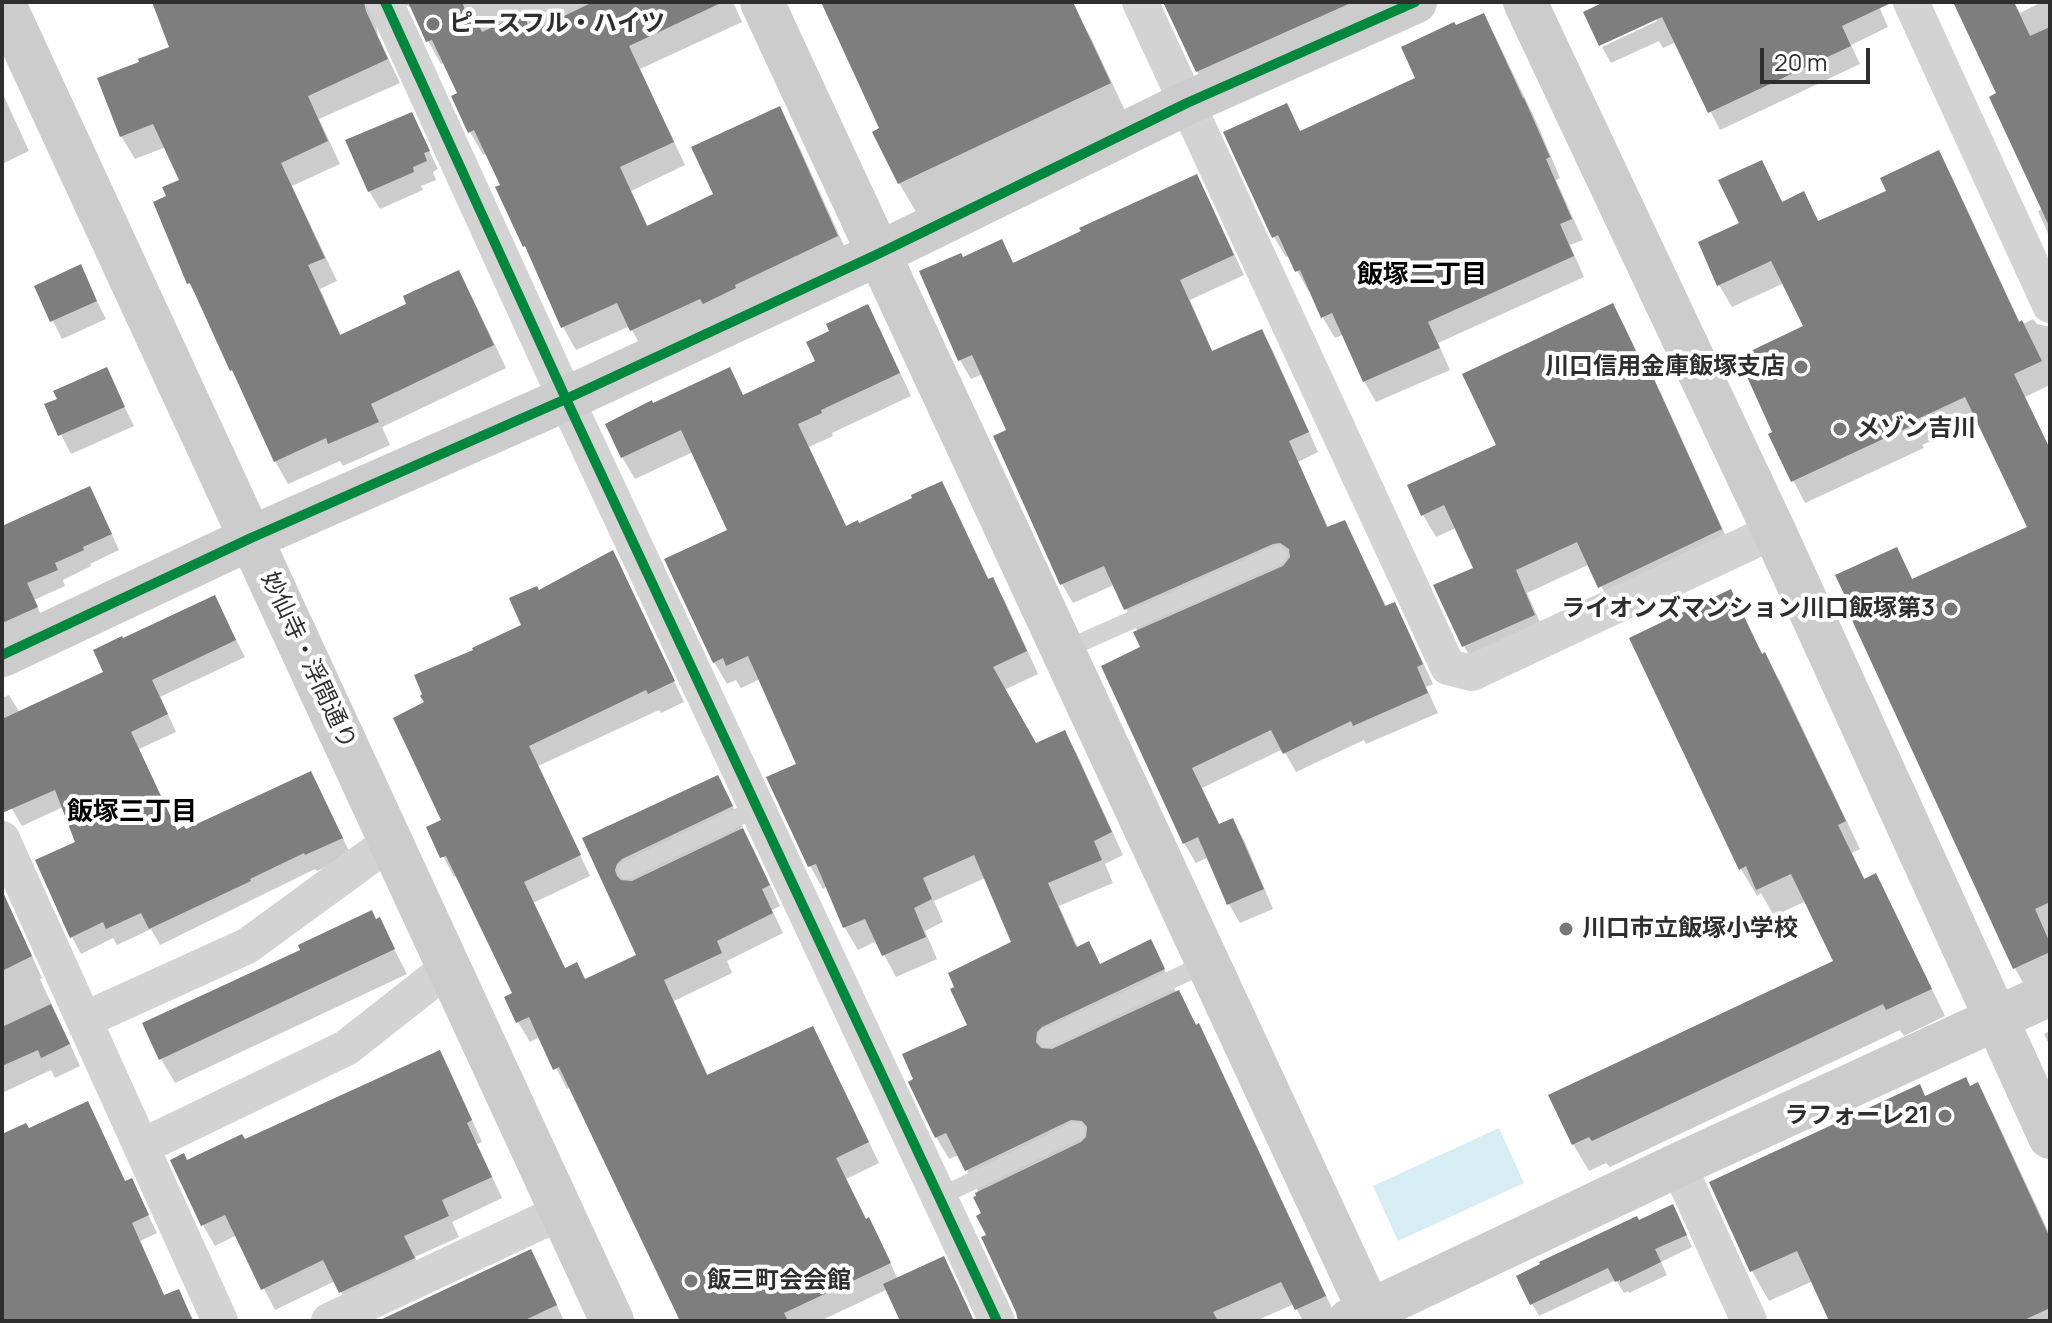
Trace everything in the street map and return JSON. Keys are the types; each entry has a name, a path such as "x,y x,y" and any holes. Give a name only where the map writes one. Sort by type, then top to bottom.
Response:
{"street":[{"name":"妙仙寺・浮間通り","path":"3,2 612,1321"},
{"path":"385,2 566,399 997,1321"},
{"path":"762,2 1207,963 1364,1318 1678,1165 2050,994"},
{"path":"1140,2 1448,667 1472,673 1774,531"},
{"path":"2,655 251,538 566,399 878,254 1187,103 1415,2"},
{"path":"1525,2 1774,531 2050,1137"},
{"path":"1911,2 2050,305"},
{"path":"2,839 220,1321"},
{"path":"84,1020 247,946 391,841"},
{"path":"141,1147 346,1048 449,967"},
{"path":"1678,1165 1749,1321"},
{"path":"329,1321 561,1212"}],"lane":[{"path":"1062,651 1278,555"},
{"path":"627,870 757,808"},
{"path":"1047,1038 1207,963"},
{"path":"939,1197 1076,1131"}],"water":[{"path":"1499,1128 1524,1183 1398,1241 1373,1186"}],"building":[{"path":"152,2 364,2 388,59 308,96 328,141 281,163 325,258 308,265 340,335 406,304 403,296 459,270 494,345 371,404 379,422 328,444 326,438 274,462 190,283 187,284 153,202 166,196 162,187 179,180 153,124 120,137 97,78 169,47"},
{"path":"408,2 462,2 466,12 471,9 482,32 523,13 531,32 593,2 723,2 629,46 674,142 620,167 647,226 713,194 691,147 780,106 838,236 735,285 736,288 703,304 700,299 630,331 617,303 561,328 495,187 500,185 474,130 468,133 451,96 457,93 432,40 426,42"},
{"path":"821,2 1073,2 1111,83 898,184 872,132 879,128"},
{"path":"1163,2 1353,2 1196,72"},
{"path":"1604,2 1891,3 1842,26 1851,46 1708,113 1662,17 1599,46 1583,12"},
{"path":"1953,2 2014,2 2030,36 2050,27 2050,228 1989,97 1996,93"},
{"path":"1484,13 1550,157 1546,159 1572,219 1560,224 1574,256 1428,322 1440,348 1363,382 1332,313 1321,318 1300,270 1295,272 1278,235 1272,238 1223,132 1287,103 1300,131 1415,78 1401,47 1454,22 1456,25"},
{"path":"412,112 430,151 424,153 427,161 413,167 414,172 368,192 345,140"},
{"path":"1939,150 2019,322 2022,320 2042,361 2014,374 2050,449 2050,902 2035,909 2050,943 2050,952 2013,969 1851,618 1855,617 1835,575 1897,547 1912,579 2027,527 1965,397 1791,482 1768,434 1772,432 1738,357 1803,326 1771,261 1717,286 1698,242 1739,223 1718,180 1762,160 1782,202 1804,191 1818,221 1886,191 1880,178"},
{"path":"1197,174 1234,255 1180,280 1212,351 1262,329 1309,432 1289,441 1327,527 1345,520 1385,606 1395,602 1423,664 1417,667 1428,693 1353,726 1351,721 1283,754 1271,730 1192,768 1219,824 1233,818 1264,889 1227,905 1198,837 1183,844 1101,666 1140,647 1133,632 1283,566 1290,557 1289,549 1280,543 1273,544 1124,610 1104,566 1060,585 993,436 1006,430 972,355 958,361 919,271 961,253 963,257 1002,239 1013,263 1081,231 1079,228"},
{"path":"81,264 97,301 50,322 34,286"},
{"path":"1613,303 1644,368 1648,366 1722,529 1598,588 1577,542 1516,570 1535,615 1462,647 1433,585 1473,568 1444,505 1421,516 1407,485 1496,445 1462,374"},
{"path":"868,304 900,373 798,424 846,526 858,520 859,523 942,481 988,579 993,577 1027,651 993,667 1036,743 1065,730 1112,832 1094,841 1102,860 1048,883 1075,944 1077,947 1089,941 1100,964 1151,939 1165,969 1042,1027 1037,1032 1036,1042 1041,1048 1052,1049 1179,990 1196,1025 1199,1023 1326,1296 1295,1310 1281,1282 1213,1312 1218,1321 1018,1321 981,1237 986,1235 976,1216 981,1213 973,1197 975,1193 1081,1142 1086,1137 1087,1127 1082,1121 1071,1120 965,1171 946,1133 935,1138 908,1082 913,1079 902,1054 967,1025 950,989 954,987 948,973 1011,942 974,855 923,878 932,899 914,908 926,937 882,956 865,919 843,928 816,864 808,867 766,777 796,764 748,656 726,666 723,658 713,663 664,559 727,530 681,430 621,458 605,424 730,367 743,395 815,361 806,342 829,331 826,324"},
{"path":"107,367 125,407 58,436 44,404 57,399 53,391"},
{"path":"90,486 112,534 55,563 58,570 27,583 38,607 2,623 2,526"},
{"path":"613,550 675,681 648,694 646,690 529,746 581,855 524,882 565,968 577,962 585,979 636,955 582,838 718,775 733,806 622,859 615,870 621,880 632,881 743,828 770,885 762,889 773,913 717,941 722,953 664,980 707,1075 813,1026 869,1142 836,1158 891,1263 784,1313 788,1321 680,1321 559,1067 553,1070 529,1017 516,1023 504,997 512,993 446,856 440,858 426,827 441,820 393,718 424,702 414,675 521,625 509,598 537,586 539,590"},
{"path":"1731,589 1762,654 1765,652 1846,821 1838,825 1864,879 1876,873 1932,989 1886,1010 1883,1004 1592,1141 1589,1137 1572,1145 1548,1095 1833,961 1791,874 1756,890 1746,866 1739,870 1629,638"},
{"path":"215,595 236,640 152,680 168,714 131,732 177,830 184,826 186,829 311,771 343,838 304,853 149,929 141,913 106,929 103,922 70,938 35,860 75,842 55,790 2,813 2,719 103,672 93,650"},
{"path":"2,890 32,956 2,971"},
{"path":"372,910 376,919 380,917 395,949 159,1060 142,1023 300,950 298,945"},
{"path":"51,1004 70,1044 41,1058 38,1050 2,1066 2,1027"},
{"path":"440,1050 472,1120 467,1123 492,1177 442,1200 449,1216 404,1236 415,1258 339,1293 323,1260 261,1290 225,1215 201,1226 170,1160 184,1153 187,1160 242,1134 245,1139"},
{"path":"1966,1077 1970,1086 1978,1082 2050,1238 2050,1308 2022,1321 1829,1321 1797,1251 1750,1272 1709,1182 1920,1084 1925,1096"},
{"path":"88,1101 125,1181 132,1178 149,1215 132,1223 164,1295 179,1289 193,1321 2,1321 2,1134 26,1123 29,1128"},
{"path":"1673,1204 1687,1235 1655,1249 1661,1262 1620,1282 1615,1282 1608,1268 1530,1305 1516,1276 1637,1216 1639,1220"},
{"path":"531,1249 557,1305 523,1321 378,1321"},
{"path":"944,1256 974,1321 900,1321 883,1284"}],"cycle path":[{"path":"385,2 566,399 997,1321"},
{"path":"2,655 251,538 566,399 878,254 1187,103 1415,2"}],"place":[{"name":"ピースフル・ハイツ","path":"433,24"},
{"name":"川口信用金庫飯塚支店","path":"1801,367"},
{"name":"メゾン吉川","path":"1840,429"},
{"name":"ライオンズマンション川口飯塚第3","path":"1951,609"},
{"name":"川口市立飯塚小学校","path":"1566,929"},
{"name":"ラフォーレ21","path":"1945,1116"},
{"name":"飯三町会会館","path":"691,1281"}],"district":[{"name":"飯塚二丁目","path":"1422,276"},
{"name":"飯塚三丁目","path":"132,813"}]}
